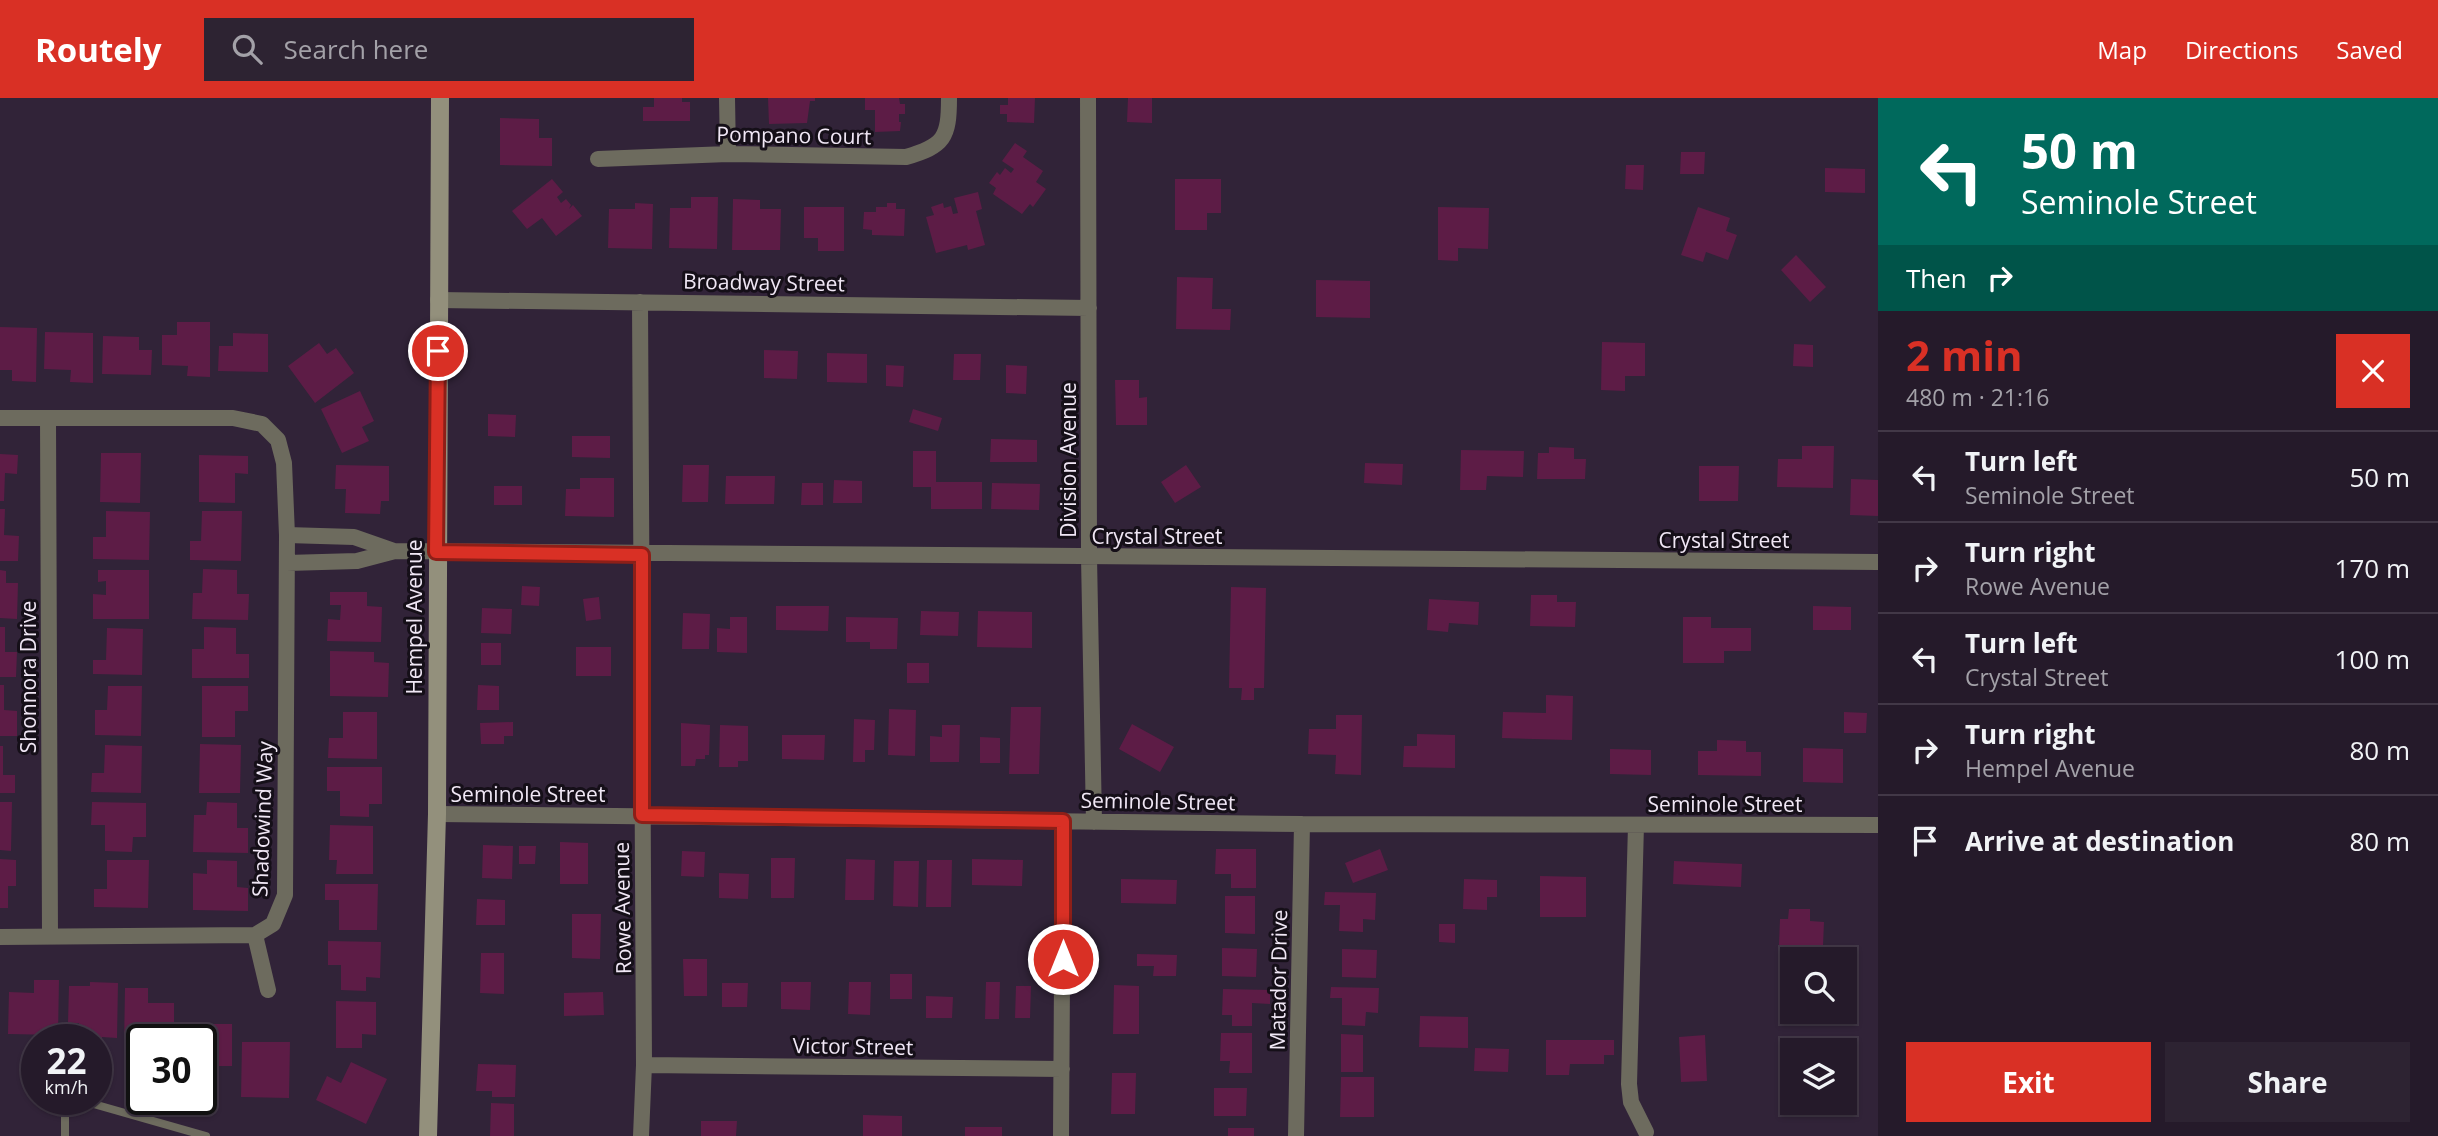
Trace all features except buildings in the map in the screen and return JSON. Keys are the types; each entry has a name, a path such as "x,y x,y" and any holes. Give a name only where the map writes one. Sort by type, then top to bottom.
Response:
{"street":[{"name":"Hempel Avenue","path":"428,1136 437,814 440,98"},
{"path":"727,98 728,154"},
{"name":"Pompano Court","path":"598,159 728,154 906,157 932,150 947,131 949,98"},
{"name":"Division Avenue","path":"1088,98 1089,557 1094,822"},
{"name":"Broadway Street","path":"438,300 1089,308"},
{"name":"Rowe Avenue","path":"640,302 644,1065 641,1136"},
{"name":"Shadowind Way","path":"0,418 233,418 262,424 278,440 284,463 287,535 285,895 274,924 255,935"},
{"name":"Shonnora Drive","path":"48,418 50,936"},
{"path":"287,535 354,537 395,551 436,552"},
{"path":"286,563 357,562 395,551"},
{"name":"Crystal Street","path":"436,552 1878,562"},
{"name":"Seminole Street","path":"437,814 1301,824 1878,825"},
{"path":"1061,1136 1063,821"},
{"name":"Matador Drive","path":"1296,1136 1301,824"},
{"path":"1636,825 1629,1084 1631,1102 1646,1132"},
{"path":"0,937 255,935 268,990"},
{"name":"Victor Street","path":"644,1065 1062,1069"}],"lane":[{"path":"112,1109 206,1136"},
{"path":"65,1115 65,1136"}],"route":[{"path":"438,351 436,552 642,555 642,815 1063,821 1063,959"}]}
